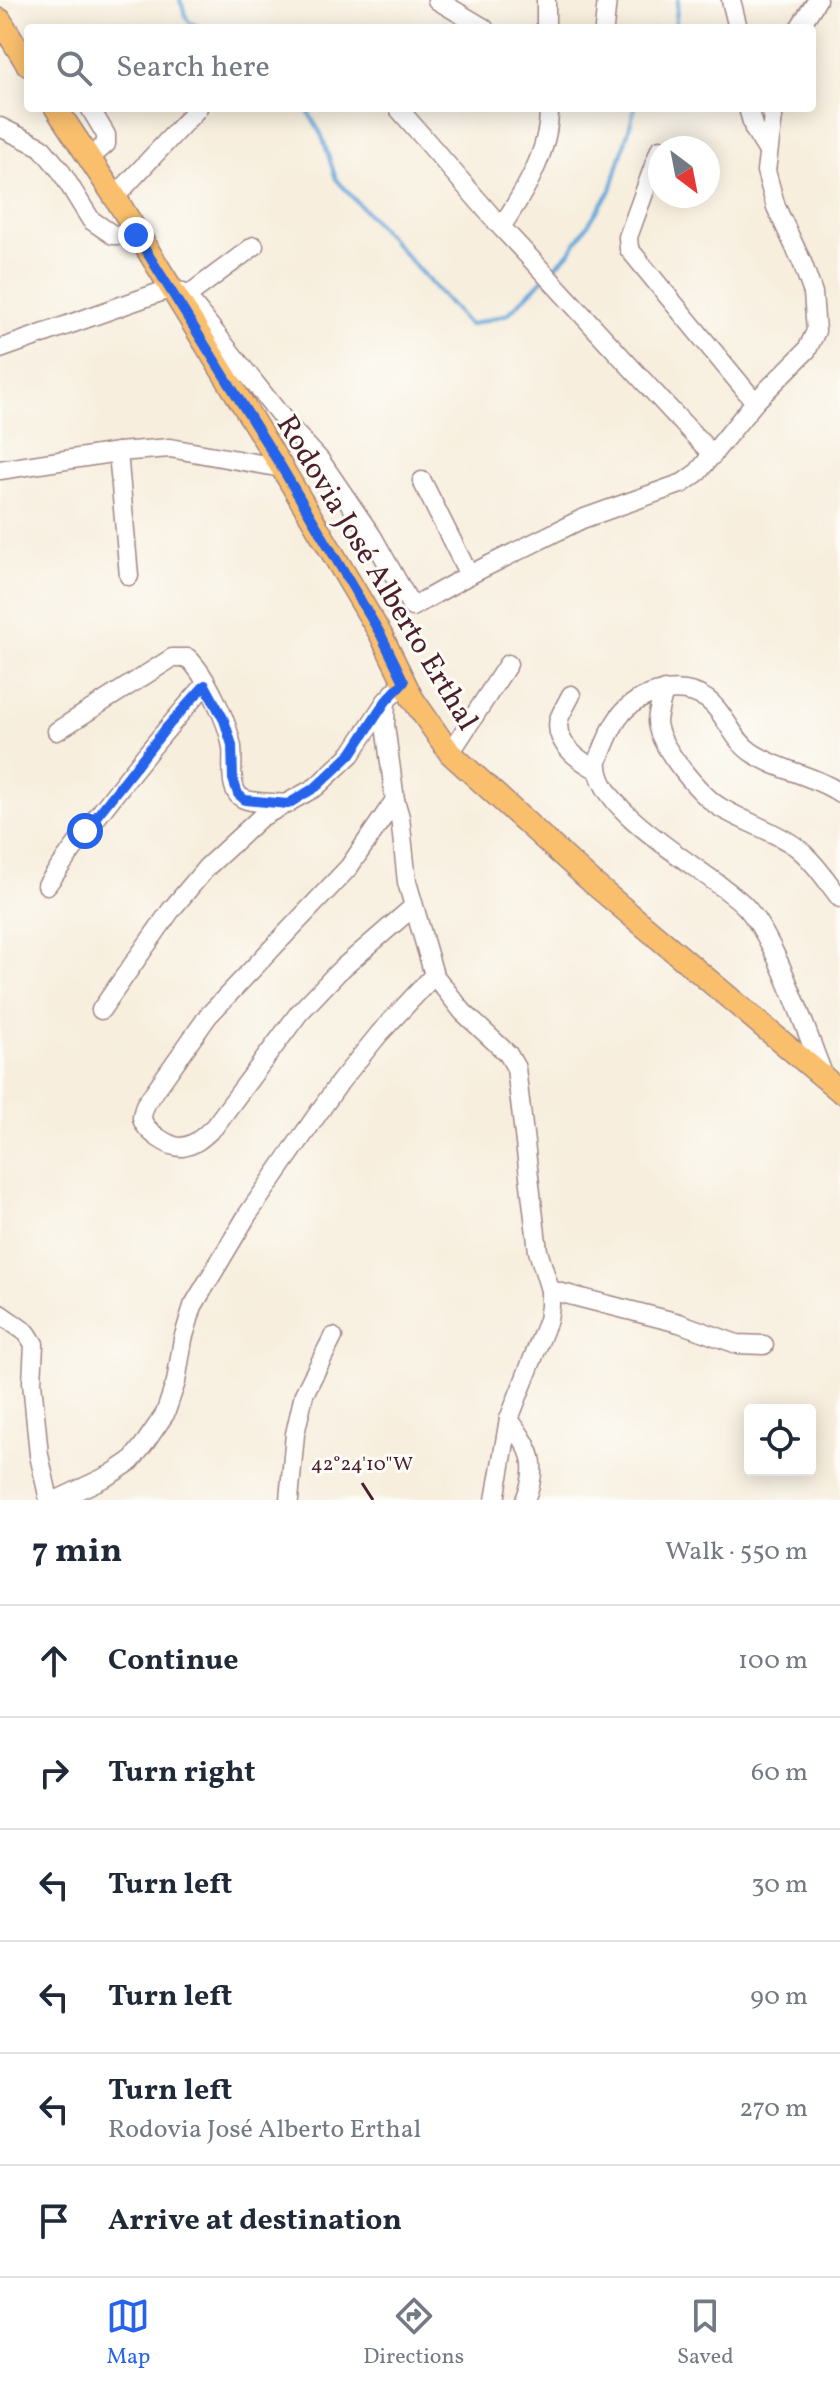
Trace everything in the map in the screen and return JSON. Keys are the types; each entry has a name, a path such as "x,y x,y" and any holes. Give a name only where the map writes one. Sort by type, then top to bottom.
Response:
{"main road":[{"path":"0,20 24,59"},
{"name":"Rodovia José Alberto Erthal","path":"59,112 115,197 136,235 178,292 381,635 412,698 450,753 593,883 832,1085"}],"street":[{"path":"437,0 477,24"},
{"path":"546,0 546,24"},
{"path":"604,24 607,0"},
{"path":"731,0 737,24"},
{"path":"802,24 817,0"},
{"path":"90,158 106,144 106,135 92,112"},
{"path":"115,197 194,112"},
{"path":"401,112 602,339 713,455"},
{"path":"501,227 521,197 532,173 542,146 548,112"},
{"path":"749,112 754,129 767,150"},
{"path":"178,292 320,460 372,536 412,607 582,519 683,483 698,472 755,402 807,350 816,331 813,293 776,207 766,171 773,112"},
{"path":"0,127 41,147 60,170 91,220 113,235 136,235"},
{"path":"648,181 628,237 629,249 755,402"},
{"path":"0,349 178,292 254,246"},
{"path":"0,470 118,452 170,448 282,468"},
{"path":"118,452 129,576"},
{"path":"422,481 469,575"},
{"path":"57,731 172,658 188,658 198,669 224,720 232,745 233,779 238,794 245,800 288,804"},
{"path":"450,753 508,664"},
{"path":"101,1010 171,910 207,867 260,818 316,787 351,754 386,701 404,682"},
{"path":"47,885 167,727 205,685"},
{"path":"597,770 606,741 626,708 664,690 679,690 699,695 717,710 747,750 783,770 814,778 840,793"},
{"path":"664,690 657,721 659,731 690,780 715,804 794,845 814,864 840,898"},
{"path":"571,695 558,721 568,749 576,758 597,770 609,795 634,821 744,905 762,928 832,1085"},
{"path":"386,701 385,725 413,907 434,975 454,1002 508,1054 516,1068 538,1251 550,1290 548,1320 509,1419 495,1500"},
{"path":"395,800 349,867 208,1016 145,1105 142,1114 144,1124 166,1143 178,1148 201,1140 299,1013 339,971 413,907"},
{"path":"57,1500 110,1475 131,1461 145,1443 165,1414 176,1382 183,1339 193,1306 248,1214 340,1082 434,975"},
{"path":"550,1290 679,1323 737,1344 764,1345"},
{"path":"0,1314 27,1333 34,1344 32,1382 39,1455 49,1500"},
{"path":"289,1500 295,1434 304,1394 333,1337"},
{"path":"509,1419 531,1452 534,1463 525,1500"}],"waterway":[{"path":"180,0 188,21 194,24"},
{"path":"675,24 678,0"},
{"path":"308,112 322,136 336,179 469,325 508,314 543,279"},
{"path":"549,273 569,253 611,190 634,112"}],"route":[{"path":"85,831 167,727 205,685 224,720 232,745 233,779 238,794 245,800 288,804 316,787 351,754 386,701 404,682 381,635 282,468 136,235"}]}
